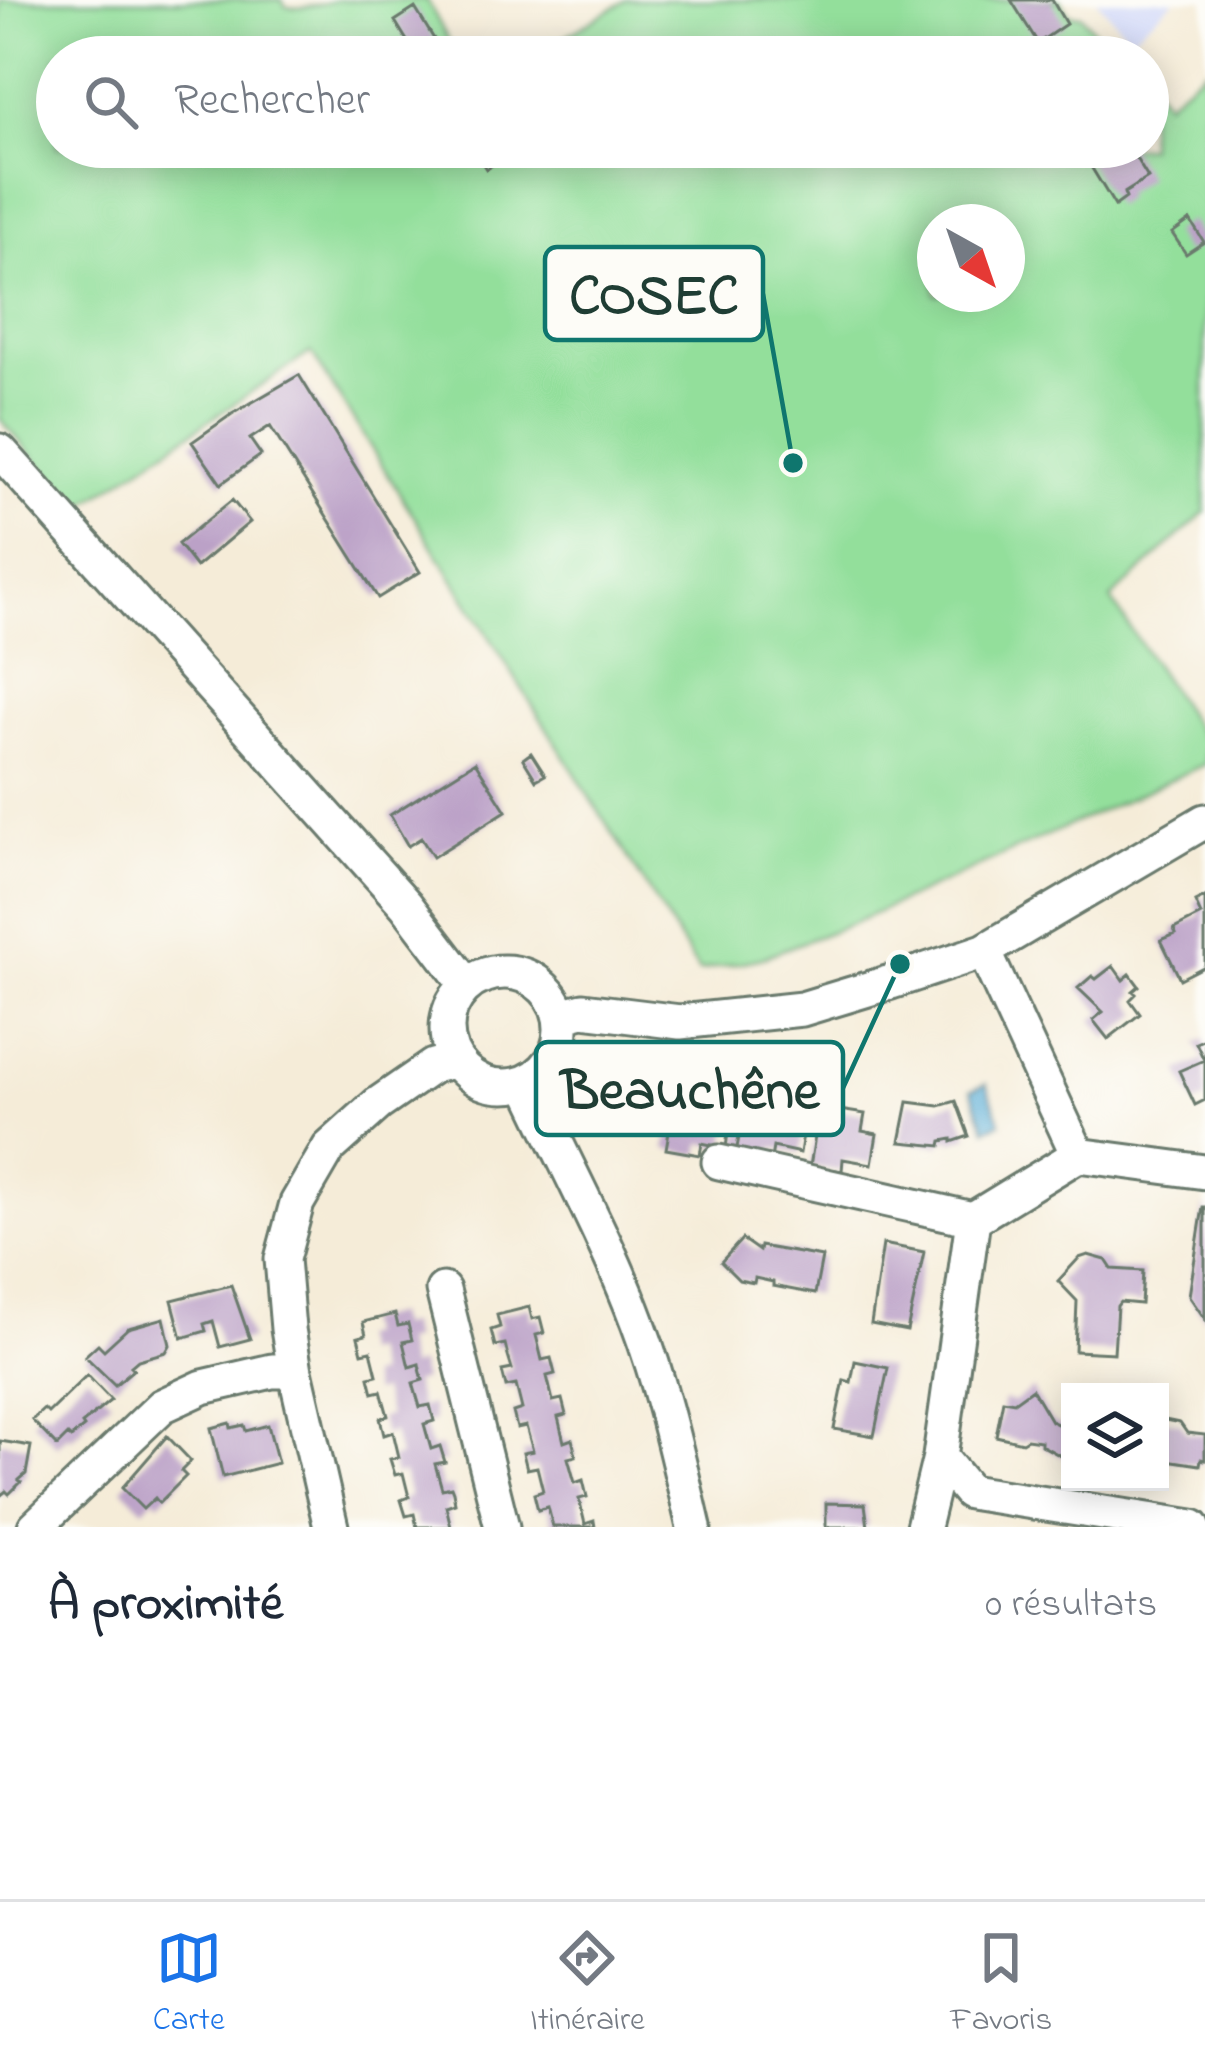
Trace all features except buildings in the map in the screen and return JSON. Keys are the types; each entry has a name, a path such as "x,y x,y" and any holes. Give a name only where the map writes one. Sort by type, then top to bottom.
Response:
{"street":[{"path":"0,452 406,905 467,986"},
{"path":"560,1016 583,1010 680,1022 802,1009 984,951 1205,821"},
{"path":"984,951 1078,1155"},
{"path":"484,975 522,975 540,984 553,998 560,1016 555,1055 544,1071 527,1082 488,1084 469,1075 448,1041 447,1021 454,1001 484,975"},
{"path":"332,1527 295,1371 282,1259 297,1203 329,1148 378,1104 433,1066 456,1060"},
{"path":"527,1082 600,1230 640,1327 694,1527"},
{"path":"719,1162 974,1220 1078,1155 1205,1172"},
{"path":"923,1527 940,1457 974,1220"},
{"path":"442,1290 502,1527"},
{"path":"35,1527 162,1406 202,1387 272,1371 295,1371"},
{"path":"940,1457 969,1492 1199,1525"}],"shaded area":[{"path":"1097,0 1175,0 1132,36"}],"green space":[{"path":"0,0 282,0 286,7 301,8 338,0 427,0 446,36 36,36 36,168 1169,168 1169,99 1205,69 1205,512 1111,599 1205,742 1205,764 851,924 758,959 699,971 311,352 79,508 0,419"},
{"path":"627,0 1060,0 1069,14 1081,15 1098,36 566,36"}],"water":[{"path":"986,1084 1001,1123 986,1129 971,1090"}],"place":[{"name":"COSEC","path":"793,463"},
{"name":"Beauchêne","path":"900,964"}]}
